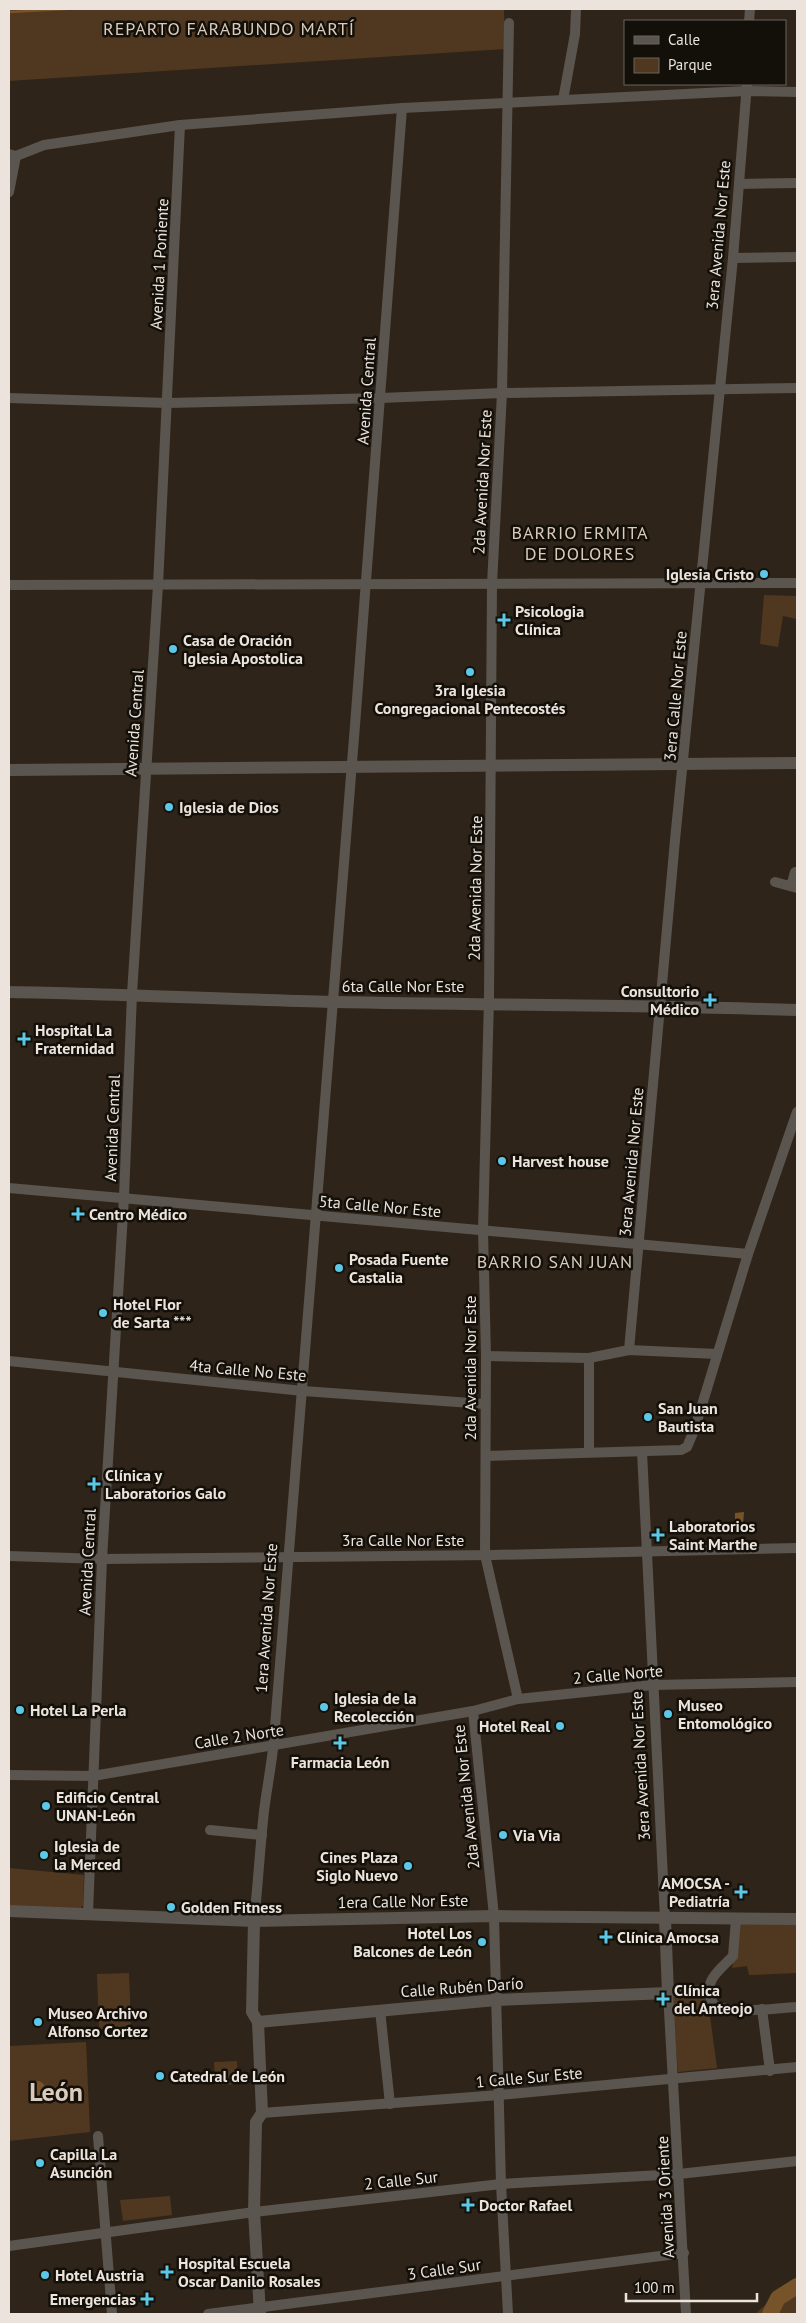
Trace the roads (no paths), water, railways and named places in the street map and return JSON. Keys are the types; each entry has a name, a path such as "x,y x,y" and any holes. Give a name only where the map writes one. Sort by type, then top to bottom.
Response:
{"street":[{"path":"563,100 575,34 576,9"},
{"name":"2da Avenida Nor Este","path":"508,22 502,392 492,584 484,1230 486,1356 485,1555 518,1698"},
{"path":"9,192 12,155 44,145 180,125 402,108 746,88 797,92"},
{"name":"3era Avenida Nor Este","path":"720,388 746,88"},
{"name":"Avenida Central","path":"316,1215 367,584 402,108"},
{"name":"Avenida 1 Poniente","path":"167,403 180,125"},
{"path":"739,184 797,183"},
{"path":"732,258 797,257"},
{"name":"3era Calle Nor Este","path":"660,1006 720,388"},
{"path":"9,398 167,403 381,398 502,392 797,388"},
{"name":"Avenida Central","path":"88,1913 102,1558 124,1197 132,994 158,585 167,403"},
{"path":"9,585 797,583"},
{"path":"9,770 797,763"},
{"path":"775,882 794,887 795,872 797,873"},
{"name":"6ta Calle Nor Este","path":"9,992 132,994 333,1002 488,1003 797,1010"},
{"name":"3era Avenida Nor Este","path":"629,1350 660,1006"},
{"path":"486,1456 589,1451 642,1452 681,1450 687,1447 695,1428 716,1354 733,1308 748,1254 797,1112"},
{"name":"5ta Calle Nor Este","path":"9,1188 748,1254"},
{"name":"1era Avenida Nor Este","path":"260,2312 254,2212 256,2122 262,2113 258,2022 252,2012 254,1921 273,1746 286,1556 303,1390 316,1215"},
{"path":"486,1356 589,1358 629,1350 716,1354"},
{"path":"589,1358 589,1451"},
{"name":"4ta Calle No Este","path":"9,1361 303,1390 485,1404"},
{"name":"3era Avenida Nor Este","path":"642,1452 673,2079"},
{"name":"3ra Calle Nor Este","path":"9,1556 102,1558 485,1555 797,1548"},
{"name":"2 Calle Norte","path":"473,1711 518,1698 653,1685 797,1682"},
{"name":"2da Avenida Nor Este","path":"473,1711 494,1916 501,2184 508,2314"},
{"name":"Calle 2 Norte","path":"9,1775 93,1776 473,1711"},
{"path":"210,1830 262,1834"},
{"name":"1era Calle Nor Este","path":"9,1912 88,1913 254,1921 494,1916 736,1920 797,1919"},
{"path":"736,1920 733,1956 712,1976 709,1989 714,2005 720,2008 762,2009 797,2007"},
{"path":"668,1993 709,1989"},
{"name":"Calle Rubén Darío","path":"258,2022 496,2000 668,1993"},
{"path":"762,2009 770,2071"},
{"path":"380,2010 390,2104"},
{"name":"1 Calle Sur Este","path":"262,2113 499,2095 797,2068"},
{"name":"Avenida 3 Oriente","path":"673,2079 686,2314"},
{"path":"98,2136 112,2314"},
{"name":"2 Calle Sur","path":"9,2246 254,2212 501,2184 679,2174 797,2162"},
{"name":"3 Calle Sur","path":"208,2314 260,2312 506,2275 684,2253"}],"waterway":[{"path":"9,12 66,9"},
{"path":"770,2314 778,2298 797,2286"}],"place":[{"name":"Iglesia Cristo","path":"764,574"},
{"name":"Psicologia Clínica","path":"504,620"},
{"name":"Casa de Oración Iglesia Apostolica","path":"173,649"},
{"name":"3ra Iglesia Congregacional Pentecostés","path":"470,672"},
{"name":"Iglesia de Dios","path":"169,807"},
{"name":"Consultorio Médico","path":"710,1000"},
{"name":"Hospital La Fraternidad","path":"24,1039"},
{"name":"Harvest house","path":"502,1161"},
{"name":"Centro Médico","path":"78,1214"},
{"name":"Posada Fuente Castalia","path":"339,1268"},
{"name":"Hotel Flor de Sarta ***","path":"103,1313"},
{"name":"San Juan Bautista","path":"648,1417"},
{"name":"Clínica y Laboratorios Galo","path":"94,1484"},
{"name":"Laboratorios Saint Marthe","path":"658,1535"},
{"name":"Iglesia de la Recolección","path":"324,1707"},
{"name":"Hotel La Perla","path":"20,1710"},
{"name":"Museo Entomológico","path":"668,1714"},
{"name":"Hotel Real","path":"560,1726"},
{"name":"Farmacia León","path":"340,1743"},
{"name":"Edificio Central UNAN-León","path":"46,1806"},
{"name":"Via Via","path":"503,1835"},
{"name":"Iglesia de la Merced","path":"44,1855"},
{"name":"Cines Plaza Siglo Nuevo","path":"408,1866"},
{"name":"AMOCSA - Pediatría","path":"741,1892"},
{"name":"Golden Fitness","path":"171,1907"},
{"name":"Clínica Amocsa","path":"606,1937"},
{"name":"Hotel Los Balcones de León","path":"482,1942"},
{"name":"Clínica del Anteojo","path":"663,1999"},
{"name":"Museo Archivo Alfonso Cortez","path":"38,2022"},
{"name":"Catedral de León","path":"160,2076"},
{"name":"Capilla La Asunción","path":"40,2163"},
{"name":"Doctor Rafael","path":"468,2205"},
{"name":"Hospital Escuela Oscar Danilo Rosales","path":"167,2272"},
{"name":"Hotel Austria","path":"45,2275"},
{"name":"Emergencias","path":"147,2299"}],"district":[{"name":"REPARTO FARABUNDO MARTÍ","path":"229,29"},
{"name":"BARRIO ERMITA DE DOLORES","path":"580,543"},
{"name":"BARRIO SAN JUAN","path":"555,1262"},
{"name":"León","path":"56,2092"}]}
